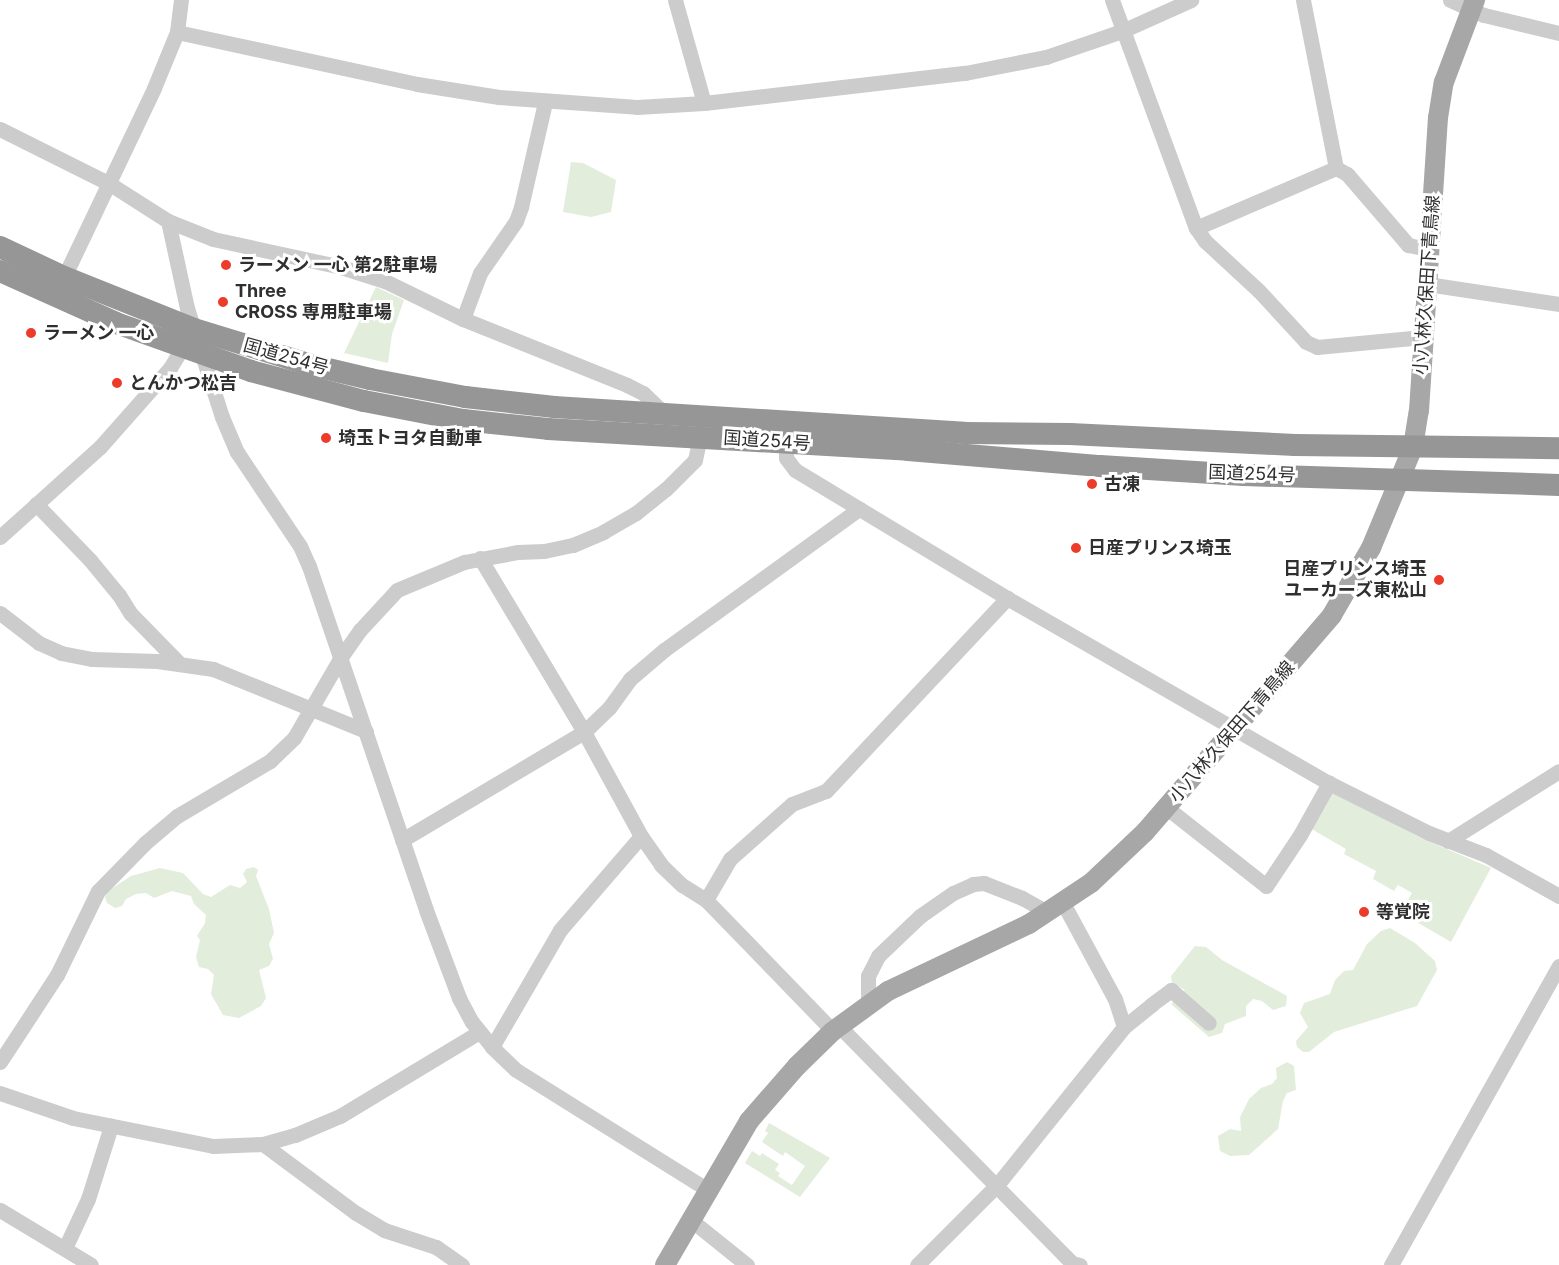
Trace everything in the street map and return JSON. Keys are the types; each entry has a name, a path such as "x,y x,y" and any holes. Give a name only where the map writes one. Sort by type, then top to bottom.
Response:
{"highway":[{"name":"国道254号","path":"0,247 188,339 204,355 364,401 462,420 548,429 700,437 1244,475 1559,485"},
{"name":"国道254号","path":"0,271 106,319 425,390 554,407 964,433 1070,434 1294,445 1559,448"}],"main road":[{"name":"小八林久保田下青鳥線","path":"665,1265 749,1121 796,1066 868,1005 906,981 1029,924 1055,908 1122,856 1167,808 1332,615 1371,548 1413,447 1419,411 1428,284 1428,249 1443,91 1473,5"}],"street":[{"path":"64,277 110,184 177,32 181,0"},
{"path":"675,0 704,103"},
{"path":"1112,0 1196,228 1205,241 1259,291 1306,342 1317,347 1423,337"},
{"path":"177,32 417,84 545,102 637,107 704,103 964,73 1046,57 1122,31 1191,0"},
{"path":"1303,0 1336,168"},
{"path":"1450,0 1473,5 1525,26 1559,33"},
{"path":"463,319 480,273 516,221 545,102"},
{"path":"0,129 110,184 168,221 213,239 363,273 463,319 627,385 643,393 664,413"},
{"path":"1196,228 1336,168"},
{"path":"1336,168 1347,174 1408,245 1428,249"},
{"path":"0,537 100,447 170,368 188,339 168,221"},
{"path":"1428,284 1559,304"},
{"path":"204,355 222,417 237,452 300,546 318,586 402,840 451,977 459,998 479,1032 516,1070 541,1088 708,1190"},
{"path":"0,1062 57,975 98,891 145,843 177,816 270,761 294,738 341,657 360,630 397,590 417,580 480,558 544,551 573,545 603,532 636,513 666,489 695,460 700,437"},
{"path":"786,443 786,458 795,470 1007,598 1329,783 1448,841 1486,855 1559,896"},
{"path":"36,504 90,560 120,595 131,614 180,664"},
{"path":"402,840 584,732 609,708 630,679 664,650 859,508"},
{"path":"480,558 584,732 641,836 661,865 682,885 706,900 997,1185 1072,1263 1080,1265"},
{"path":"706,900 730,859 792,804 826,791 1007,598"},
{"path":"0,613 39,643 62,653 92,660 180,664 213,669 311,711 366,731"},
{"path":"1448,841 1559,771"},
{"path":"1167,808 1266,886 1300,835 1329,783"},
{"path":"492,1047 560,930 641,836"},
{"path":"868,1005 868,976 878,956 920,916 953,893 973,884 984,883 1055,908 1115,999 1124,1027"},
{"path":"1391,1265 1559,966"},
{"path":"917,1265 997,1185 1124,1027 1171,990 1209,1023"},
{"path":"0,1093 74,1119 213,1146 262,1144 295,1135 340,1116 479,1032"},
{"path":"65,1248 88,1199 111,1126"},
{"path":"262,1144 356,1213 384,1230 436,1247 462,1265"},
{"path":"0,1210 91,1265"},
{"path":"691,1220 747,1265"}],"green space":[{"path":"571,162 583,163 616,180 611,212 591,217 563,212"},
{"path":"376,287 404,300 392,334 388,363 344,353"},
{"path":"1333,790 1419,837 1491,868 1451,942 1401,913 1412,893 1398,885 1394,891 1373,879 1376,871 1344,854 1346,849 1308,827"},
{"path":"254,867 258,870 256,876 269,909 274,933 269,944 273,959 269,966 259,970 266,998 261,1006 239,1018 223,1015 211,994 214,975 208,969 199,967 196,957 200,940 197,936 205,923 206,915 194,904 191,896 172,891 154,898 146,893 136,894 126,899 122,906 115,908 107,903 105,897 108,891 131,876 160,868 183,873 203,894 211,897 230,885 240,888 247,882 243,874 246,869"},
{"path":"1390,928 1415,943 1435,961 1437,970 1417,1006 1334,1032 1309,1052 1303,1052 1297,1047 1296,1041 1308,1027 1300,1013 1304,1003 1330,994 1335,980 1344,971 1353,970 1367,944 1381,931"},
{"path":"1195,946 1206,947 1222,960 1287,996 1286,1006 1273,1010 1262,1001 1253,999 1246,1006 1246,1016 1225,1024 1222,1033 1209,1037 1171,1004 1185,990 1172,983 1171,976"},
{"path":"1287,1062 1294,1066 1296,1090 1287,1093 1283,1101 1278,1129 1249,1155 1230,1156 1220,1151 1218,1136 1230,1129 1241,1131 1240,1117 1249,1099 1261,1088 1272,1084 1277,1078 1276,1068"},
{"path":"769,1123 830,1158 800,1197 745,1163 752,1151 760,1156 762,1153 779,1164 775,1170 780,1173 778,1176 792,1185 805,1166 785,1152 783,1156 762,1142 768,1133 765,1131"}],"place":[{"name":"ラーメン 一心 第2駐車場","path":"226,265"},
{"name":"Three CROSS 専用駐車場","path":"223,302"},
{"name":"ラーメン 一心","path":"31,333"},
{"name":"とんかつ松吉","path":"117,383"},
{"name":"埼玉トヨタ自動車","path":"326,438"},
{"name":"古凍","path":"1092,484"},
{"name":"日産プリンス埼玉","path":"1076,548"},
{"name":"日産プリンス埼玉 ユーカーズ東松山","path":"1439,580"},
{"name":"等覚院","path":"1364,912"}]}
